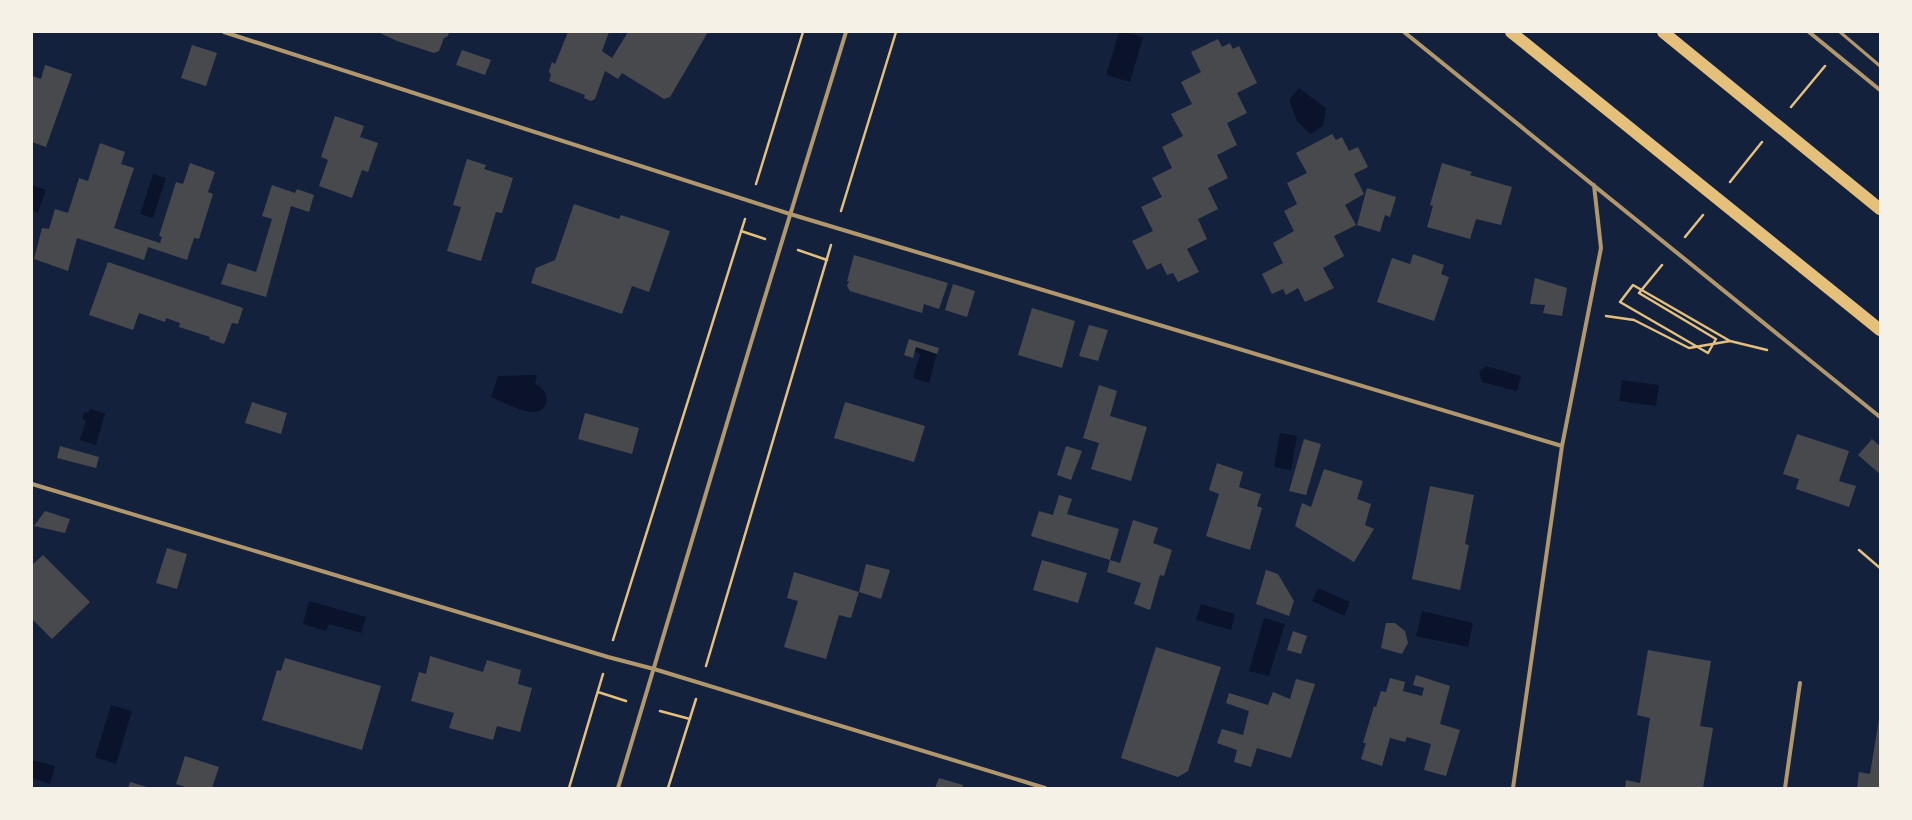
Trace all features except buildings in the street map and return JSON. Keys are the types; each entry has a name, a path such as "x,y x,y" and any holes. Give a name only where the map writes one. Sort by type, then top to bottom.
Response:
{"highway":[{"path":"1511,32 1880,330"},
{"path":"1663,32 1880,209"}],"street":[{"path":"224,32 790,214 1562,446"},
{"path":"618,788 846,32"},
{"path":"1404,32 1880,417"},
{"path":"1809,32 1880,90"},
{"path":"1513,788 1562,446 1601,248 1594,185"},
{"path":"32,484 608,657 654,669 1045,788"},
{"path":"1785,788 1800,683"}],"lane":[{"path":"1840,32 1880,66"}],"path":[{"path":"569,788 608,657 803,32"},
{"path":"668,788 896,32"},
{"path":"1601,316 1634,320 1689,348 1730,341 1633,285 1620,302"},
{"path":"1859,550 1880,568"}],"water":[{"path":"1119,32 1125,32 1143,37 1130,82 1106,75"},
{"path":"1299,88 1326,108 1323,126 1310,134 1297,121 1289,100"},
{"path":"153,174 166,178 153,218 140,214"},
{"path":"32,185 46,190 38,213 32,210"},
{"path":"916,347 937,354 929,383 913,378 920,354 915,352"},
{"path":"1486,366 1521,376 1517,391 1482,382 1479,372"},
{"path":"537,375 535,384 543,390 547,399 541,410 535,412 526,411 491,397 498,376"},
{"path":"1622,380 1659,385 1656,406 1619,401"},
{"path":"90,409 105,413 96,445 80,440 86,420 82,419 84,412 88,413"},
{"path":"1280,433 1297,436 1291,470 1274,467"},
{"path":"1318,588 1350,602 1344,616 1312,601"},
{"path":"309,601 366,617 361,633 329,624 326,631 303,624"},
{"path":"1201,604 1235,614 1231,630 1196,620"},
{"path":"1422,611 1473,623 1468,647 1416,636"},
{"path":"1264,618 1285,624 1269,676 1249,671"},
{"path":"111,705 132,711 116,764 95,757"},
{"path":"32,760 55,766 50,784 32,778"}]}
